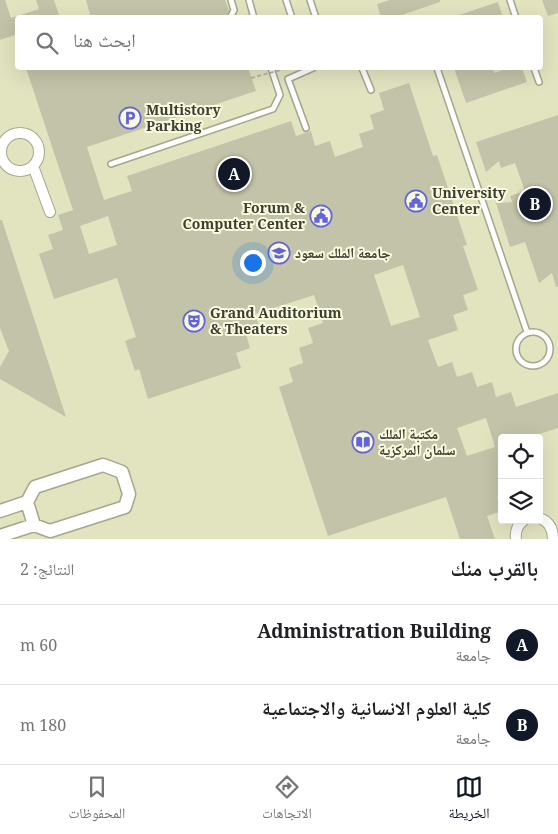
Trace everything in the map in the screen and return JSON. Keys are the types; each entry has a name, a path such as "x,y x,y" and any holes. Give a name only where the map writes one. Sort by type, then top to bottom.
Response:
{"street":[{"path":"22,132 34,138 40,148 40,155 38,161 33,166 28,170 15,171 4,163 1,157 2,144 10,135 22,132"},
{"path":"33,166 50,212"},
{"path":"0,511 27,502 35,487 103,465 122,472 129,494 125,507 50,531 34,525 0,536"},
{"path":"27,502 34,525"},
{"path":"543,520 551,527 553,539"},
{"path":"516,539 519,524"}],"lane":[{"path":"231,0 234,10 231,15"},
{"path":"248,0 253,15"},
{"path":"286,0 291,15"},
{"path":"310,0 315,15"},
{"path":"510,0 515,15"},
{"path":"111,164 273,109 280,95 272,70"},
{"path":"306,70 288,79 306,128"},
{"path":"363,70 371,90"},
{"path":"438,70 528,332"},
{"path":"535,70 539,82"},
{"path":"536,331 541,333 549,341 550,352 548,357 541,364 535,366 523,363 516,354 515,348 520,336 528,332 536,331"}],"path":[{"path":"252,78 281,70"}],"shaded area":[{"name":"جامعة الملك سعود","path":"0,0 558,0 558,539 0,539"}],"building":[{"path":"0,0 5,0 11,18 15,17 15,35 0,40"},
{"path":"36,0 54,0 59,15 21,15 39,9"},
{"path":"86,0 225,0 229,11 228,15 90,15"},
{"path":"390,0 440,0 440,2 402,15 380,15 377,4"},
{"path":"542,0 558,0 558,13 548,16"},
{"path":"498,2 502,15 459,15"},
{"path":"27,70 249,70 256,91 87,147 104,200 132,191 127,176 291,121 296,136 311,131 315,146 330,141 335,157 363,147 359,134 374,129 370,115 384,110 379,93 409,83 433,156 437,155 467,245 463,246 478,290 463,295 468,310 453,315 458,330 428,340 438,367 452,362 457,377 472,372 477,387 492,382 496,397 511,392 516,407 558,393 558,428 539,434 498,434 498,512 487,516 495,539 460,539 446,497 328,536 279,387 293,382 289,368 303,363 299,348 313,343 308,328 323,323 314,295 255,314 260,329 246,334 250,348 236,353 241,368 148,399 139,369 135,371 125,341 136,337 117,278 54,299 39,254 53,249 48,235 63,230 58,215 73,210","holes":["108,216 117,245 89,254 80,226","403,265 420,317 391,326 374,275","486,418 495,447 467,456 457,428"]},
{"path":"455,70 493,70 494,73 503,70 523,70 527,82 466,103"},
{"path":"558,115 558,287 556,287 552,273 539,283 525,242 510,247 496,203 512,202 510,196 525,191 515,163 501,168 499,161 486,172 476,142"},
{"path":"0,220 2,220 66,417 0,379 0,367 9,351 0,328"}],"place":[{"name":"Multistory Parking","path":"130,118"},
{"name":"Administration Building","path":"234,174"},
{"name":"University Center","path":"416,201"},
{"name":"كلية العلوم الانسانية والاجتماعية","path":"535,204"},
{"name":"Forum & Computer Center","path":"321,216"},
{"name":"جامعة الملك سعود","path":"279,253"},
{"name":"Grand Auditorium & Theaters","path":"194,321"},
{"name":"مكتبة الملك سلمان المركزية","path":"363,442"}]}
